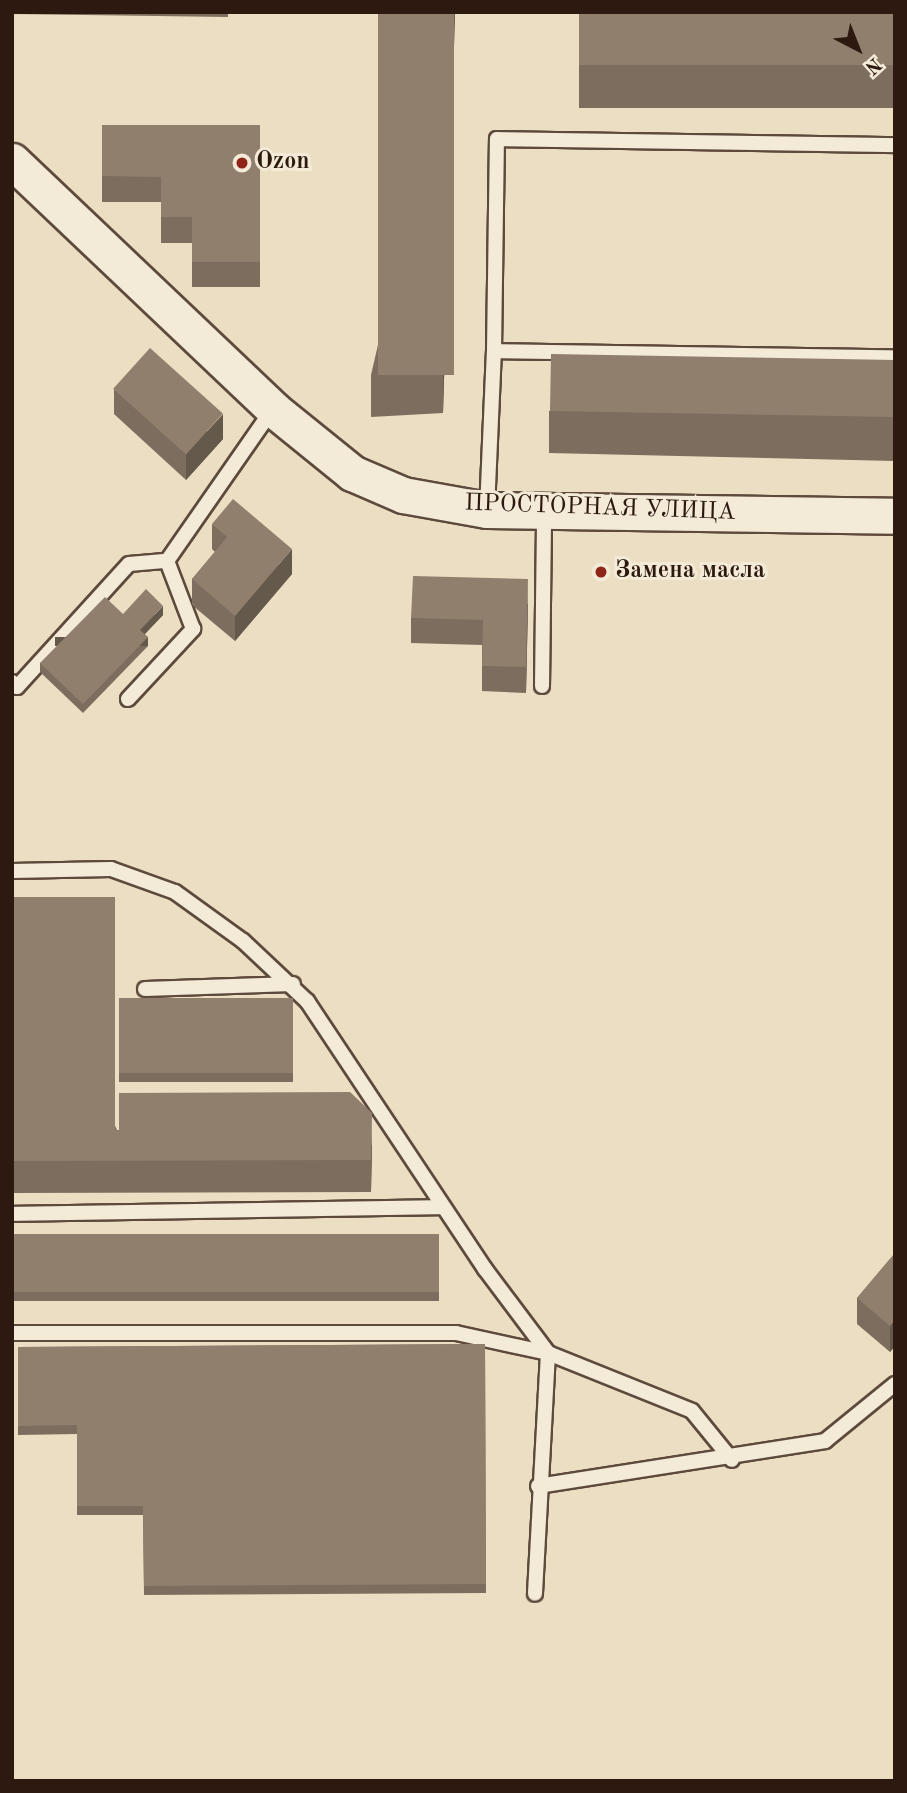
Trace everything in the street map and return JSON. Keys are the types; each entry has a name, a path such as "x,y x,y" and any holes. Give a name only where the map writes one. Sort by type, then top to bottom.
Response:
{"street":[{"name":"ПРОСТОРНАЯ УЛИЦА","path":"12,161 273,408 352,473 403,495 487,510 895,516"}],"lane":[{"path":"487,510 494,351 498,139 895,145"},
{"path":"494,351 895,357"},
{"path":"167,561 273,408"},
{"path":"542,686 544,511"},
{"path":"12,682 18,687 130,564 167,561"},
{"path":"128,699 193,629 167,561"},
{"path":"12,871 111,869 175,892 293,984 443,1207 548,1353 538,1486 535,1594"},
{"path":"145,989 293,984"},
{"path":"347,1104 374,1104"},
{"path":"12,1214 443,1207"},
{"path":"12,1333 456,1334 548,1353 692,1411 732,1460"},
{"path":"538,1486 732,1460 825,1441 895,1384"}],"building":[{"path":"378,12 454,12 454,375 378,375"},
{"path":"579,12 895,12 895,65 579,65"},
{"path":"102,125 260,125 260,262 192,262 192,217 161,217 161,177 102,176"},
{"path":"150,348 223,414 186,454 113,389"},
{"path":"551,354 895,360 894,417 550,411"},
{"path":"233,499 292,549 235,616 192,579 227,537 212,524"},
{"path":"413,576 528,579 526,667 482,666 483,620 411,618"},
{"path":"146,589 163,606 140,630 148,637 83,704 40,663 105,597 123,614"},
{"path":"12,897 115,897 115,1130 12,1130"},
{"path":"119,998 293,998 293,1073 119,1073"},
{"path":"350,1092 372,1113 371,1160 12,1161 12,1130 119,1130 119,1093"},
{"path":"12,1234 439,1234 439,1292 12,1292"},
{"path":"895,1253 895,1320 890,1326 857,1298"},
{"path":"485,1344 486,1584 144,1586 143,1506 77,1506 77,1425 18,1426 18,1347"}],"place":[{"name":"Ozon","path":"242,163"},
{"name":"Замена масла","path":"601,572"}]}
